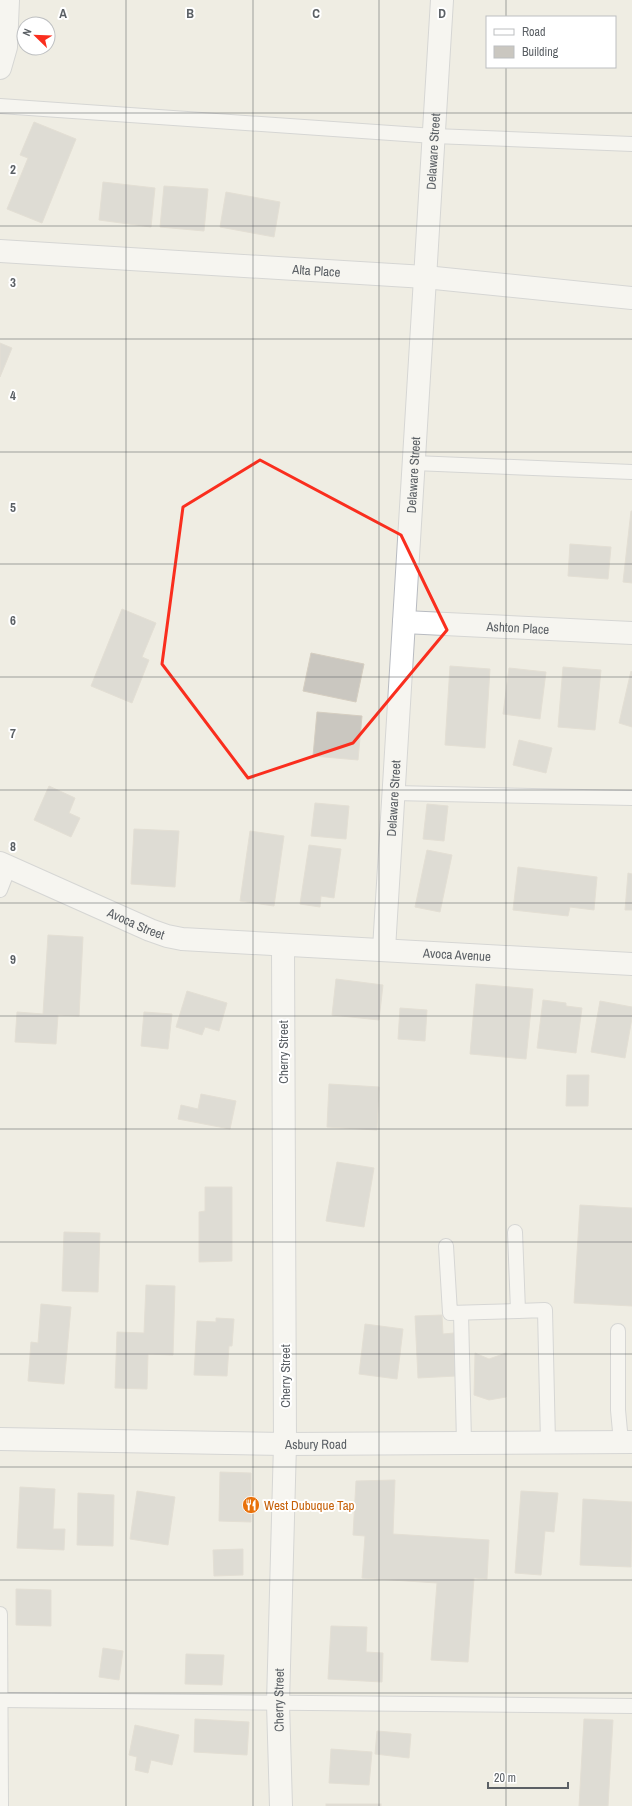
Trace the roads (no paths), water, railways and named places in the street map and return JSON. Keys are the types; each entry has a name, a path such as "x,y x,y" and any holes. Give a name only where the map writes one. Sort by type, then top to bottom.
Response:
{"street":[{"path":"0,68 6,47 8,0"},
{"name":"Delaware Street","path":"384,949 442,0"},
{"name":"Alta Place","path":"0,251 425,277 632,298"},
{"name":"Ashton Place","path":"404,622 632,633"},
{"name":"Avoca Street","path":"5,865 167,936 182,939 283,945"},
{"name":"Avoca Avenue","path":"283,945 384,949 632,964"},
{"name":"Cherry Street","path":"281,1806 278,1703 285,1444 283,945"},
{"name":"Asbury Road","path":"0,1439 285,1444 626,1442"}],"lane":[{"path":"0,106 434,136 632,144"},
{"path":"414,464 632,472"},
{"path":"394,793 632,798"},
{"path":"0,890 5,865"},
{"path":"515,1232 518,1311"},
{"path":"446,1246 450,1313 545,1310 548,1442"},
{"path":"461,1313 464,1443"},
{"path":"618,1332 618,1410 626,1442"},
{"path":"0,1614 1,1806"},
{"path":"0,1700 632,1706"}],"place":[{"name":"West Dubuque Tap","path":"251,1505"}]}
